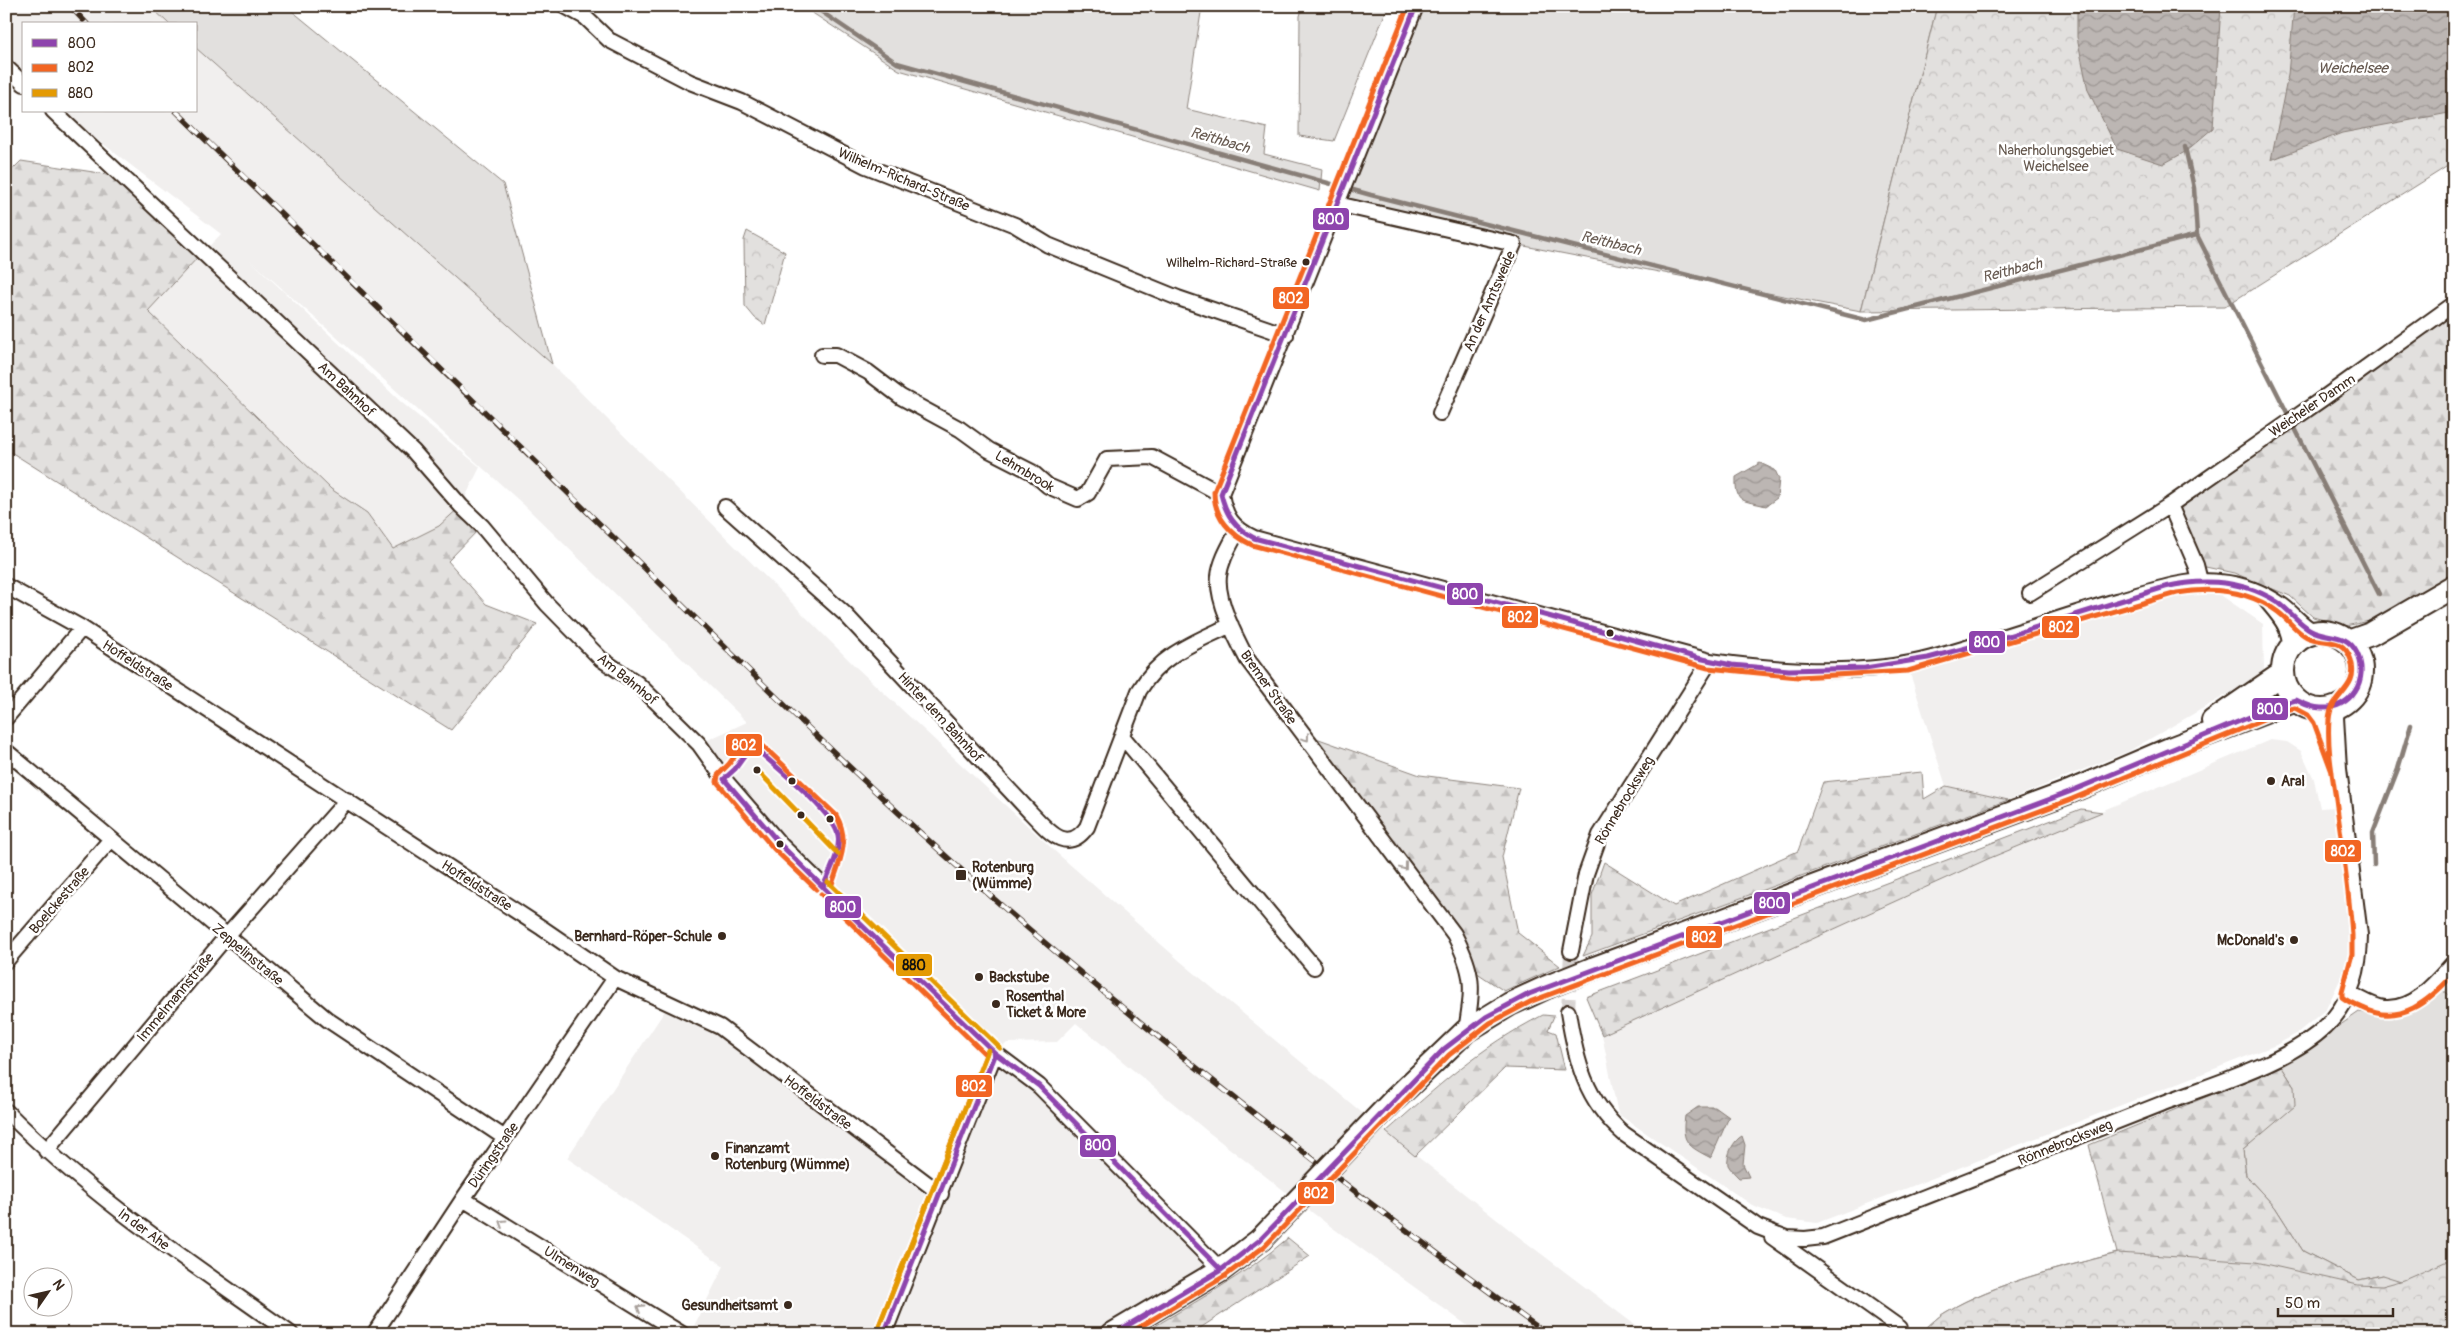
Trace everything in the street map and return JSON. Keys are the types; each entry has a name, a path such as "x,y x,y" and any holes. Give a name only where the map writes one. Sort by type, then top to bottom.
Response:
{"main road":[{"path":"2348,642 2372,634 2454,586"},
{"path":"2360,663 2454,590"},
{"path":"1113,1334 1221,1270 1260,1240 1444,1049 1466,1031 1510,1004 1547,987 2069,792 2172,748 2304,705 2326,710 2339,706 2349,700 2358,686 2360,663 2357,654 2348,642 2331,633 2315,632 2301,638 2286,655 2283,673 2286,686 2304,705"},
{"path":"2172,748 2283,673"}],"street":[{"name":"Wilhelm-Richard-Straße","path":"565,6 586,17 609,40 690,82 742,102 866,166 1015,225 1048,245 1178,298 1286,335"},
{"path":"1416,6 1222,494 1226,514 1238,530 1254,538 1710,661 1798,670 1907,664 2148,592 2200,581 2221,582 2260,593 2282,605 2307,628 2315,632"},
{"path":"6,67 22,82"},
{"name":"Am Bahnhof","path":"54,112 413,451 461,506 482,526 554,611 600,659 637,683 699,744 724,779 780,844 995,1053 1040,1086 1221,1270"},
{"name":"An der Amtsweide","path":"1339,200 1514,244 1440,413"},
{"name":"Weicheler Damm","path":"2030,593 2170,505 2454,304"},
{"name":"Lehmbrook","path":"822,355 836,355 868,372 901,397 960,429 989,450 1032,472 1048,486 1072,498 1078,499 1088,493 1107,459 1152,456 1222,494"},
{"path":"2170,505 2196,565 2200,581"},
{"name":"Hinter dem Bahnhof","path":"725,507 846,614 1055,836 1072,841 1081,836 1087,827 1139,691 1157,665 1171,655 1231,625"},
{"name":"Bremer Straße","path":"1238,530 1224,558 1219,577 1222,599 1231,625 1248,659 1454,934 1470,968 1472,982 1466,1031"},
{"name":"Hoffeldstraße","path":"6,586 82,628 542,928 615,978 720,1027 941,1194"},
{"path":"2260,593 2285,624 2290,635 2290,649"},
{"path":"6,718 82,628"},
{"name":"Rönnebrocksweg","path":"1571,952 1586,874 1600,835 1710,661"},
{"name":"Rönnebrocksweg","path":"2304,705 2321,719 2339,769"},
{"name":"Rönnebrocksweg","path":"1758,1227 1788,1238 1823,1237 2257,1066 2292,1050 2326,1027 2349,993 2360,955 2360,935 2339,769 2336,718 2339,706"},
{"path":"1122,736 1314,967"},
{"name":"Zeppelinstraße","path":"6,751 226,937 328,1020 505,1138"},
{"name":"Immelmannstraße","path":"46,1151 226,937 347,800"},
{"name":"Boelckestraße","path":"6,961 111,839"},
{"path":"2349,993 2376,1006 2385,1008 2408,1004 2425,992 2454,962"},
{"name":"Düringstraße","path":"374,1334 463,1198 615,978"},
{"name":"Rönnebrocksweg","path":"1568,1012 1576,1055 1585,1082 1595,1103 1607,1120 1624,1134 1900,1328"},
{"path":"884,1334 941,1194 995,1053"},
{"name":"In der Ahe","path":"6,1111 46,1151 120,1212 291,1334"},
{"name":"Ulmenweg","path":"463,1198 682,1334"}],"shaded area":[{"path":"6,6 150,6 167,22 22,22 22,82 6,70"},
{"path":"198,50 552,364 858,669 1058,854 1180,961 1360,1111 1515,1234 1647,1334 1479,1334 1326,1223 1207,1131 1076,1023 1057,1042 1007,1043 996,1053 1221,1270 1113,1334 690,1334 724,1266 567,1158 670,1003 720,1027 940,1194 995,1053 847,911 699,744 747,722 524,505 249,259 401,402 480,467 461,506 439,526 393,549 367,513 331,489 147,310 221,234 61,112 198,112"},
{"path":"2200,581 2263,624 2264,673 2129,751 2008,800 1946,786 1907,664"},
{"path":"2270,740 2287,742 2301,751 2314,779 2320,808 2335,807 2350,938 2347,965 2326,1009 2296,1034 2276,1045 1817,1223 1786,1219 1755,1207 1618,1114 1602,1035 1990,858"}],"green space":[{"path":"150,6 286,6 503,184 552,364 198,50 198,22 167,22"},
{"path":"813,6 1202,6 1186,109 1267,128 1264,154 1322,169 1320,191 899,70 811,12"},
{"path":"1303,6 1388,6 1334,141 1299,136 1300,16"},
{"path":"1416,6 1937,6 1861,311 1514,244 1337,204"},
{"name":"Naherholungsgebiet Weichelsee","path":"1937,6 2454,6 2454,162 2224,307 1861,311"},
{"path":"21,161 113,175 199,256 148,311 331,489 367,513 393,549 439,526 461,506 482,526 448,561 486,604 537,624 451,730 6,449 6,176"},
{"path":"747,231 785,252 765,325 755,318 745,306 744,240"},
{"path":"2454,304 2454,571 2418,596 2370,621 2345,626 2313,617 2290,596 2234,573 2196,565 2170,505"},
{"path":"1302,733 1420,775 1519,788 1502,857 1518,933 1560,966 1504,991 1470,968"},
{"path":"1922,772 1924,799 1946,786 2008,800 1583,956 1592,937 1592,895 1604,862 1674,906 1798,851 1823,782"},
{"path":"2081,809 2102,812 1990,858 1602,1035 1586,997"},
{"path":"2454,971 2454,999 2441,988"},
{"path":"2441,988 2454,999 2454,1334 2382,1275 2359,1280 2303,1251 2275,1207 2246,1176 2243,1150 2262,1133 2294,1086 2281,1066 2359,1012 2394,1018"},
{"path":"1543,1015 1554,1016 1548,1030 1556,1033 1565,1070 1505,1068 1415,1156 1386,1132 1460,1068 1499,1040"},
{"path":"2281,1066 2294,1086 2295,1106 2243,1150 2246,1176 2275,1207 2303,1251 2359,1280 2382,1275 2417,1286 1919,1334 1943,1314 1965,1302 2007,1284 2117,1253 2089,1145"},
{"path":"1288,1238 1310,1256 1191,1334 1142,1334 1254,1265"},
{"path":"2118,1253 2256,1262 2358,1285 2382,1286 2404,1280 2454,1258 2454,1334 1919,1334 1943,1314 1965,1302 2007,1284"}],"water":[{"path":"2077,6 2221,6 2213,128 2185,152 2163,164 2117,149 2088,90 2077,37"},
{"name":"Weichelsee","path":"2294,6 2454,6 2454,112 2342,133 2271,160 2288,75"},
{"path":"1760,463 1775,470 1779,479 1777,498 1766,506 1742,499 1737,492 1736,486 1736,477"},
{"path":"1698,1107 1715,1107 1729,1117 1711,1158 1692,1147 1685,1138 1685,1116"},
{"path":"1742,1136 1745,1145 1743,1164 1749,1177 1739,1178 1729,1167 1728,1157 1731,1148"}],"waterway":[{"name":"Reithbach","path":"813,6 897,63 1371,195 1866,320 2197,235 2194,188 2185,147"},
{"path":"2197,235 2379,594"},
{"path":"2374,865 2373,833 2398,769 2411,725"}],"tunnel":[{"path":"1568,1012 1571,951"}],"railway":[{"path":"70,6 85,22"},
{"path":"177,112 759,680 958,867 1074,967 1206,1076 1341,1181 1547,1334"}],"transit line":[{"name":"802","path":"1408,6 1214,492 1220,517 1237,536 1252,545 1708,668 1798,677 1908,671 2177,593 2204,590 2230,592 2255,599 2278,612 2307,637 2332,642 2343,647 2351,660 2352,678 2334,703 2329,720 2330,760 2345,867 2352,935 2352,954 2342,997 2377,1013 2402,1012 2413,1008 2435,993 2454,974"},
{"name":"800","path":"1113,1334 1221,1270 1260,1240 1444,1049 1486,1017 1529,994 2069,792 2281,704 2296,700 2311,707 2321,708 2341,704 2355,691 2359,682 2361,673 2360,663 2357,653 2348,642 2311,630 2279,603 2266,595 2238,585 2224,583 2195,582 2165,587 1989,642 1928,658 1865,668 1789,670 1732,665 1698,658 1254,538 1247,534 1232,520 1221,494 1416,6"},
{"name":"802","path":"1128,1334 1225,1276 1265,1246 1449,1055 1490,1023 1532,1001 2072,799 2290,709 2295,708 2308,715 2314,723 2332,772"},
{"name":"802","path":"816,889 774,849 717,782 718,775 743,745 755,742 760,743 836,815 843,833 843,850 832,884"},
{"name":"800","path":"724,779 735,769 748,751 756,749 815,802 834,826 838,835 836,855 823,887"},
{"name":"880","path":"757,770 838,854"},
{"name":"800","path":"724,779 780,844 847,911 995,1053 1039,1086 1221,1270"},
{"name":"880","path":"828,882 1000,1048"},
{"name":"802","path":"821,894 986,1055 877,1331"},
{"name":"880","path":"877,1331 988,1050"},
{"name":"800","path":"884,1334 995,1053"}],"place":[{"name":"Wilhelm-Richard-Straße","path":"1306,262"},
{"name":"Aral","path":"2271,781"},
{"name":"Rotenburg (Wümme)","path":"961,875"},
{"name":"Bernhard-Röper-Schule","path":"722,936"},
{"name":"McDonald's","path":"2294,940"},
{"name":"Backstube","path":"979,977"},
{"name":"Rosenthal Ticket & More","path":"996,1004"},
{"name":"Finanzamt Rotenburg (Wümme)","path":"715,1156"},
{"name":"Gesundheitsamt","path":"788,1305"}]}
